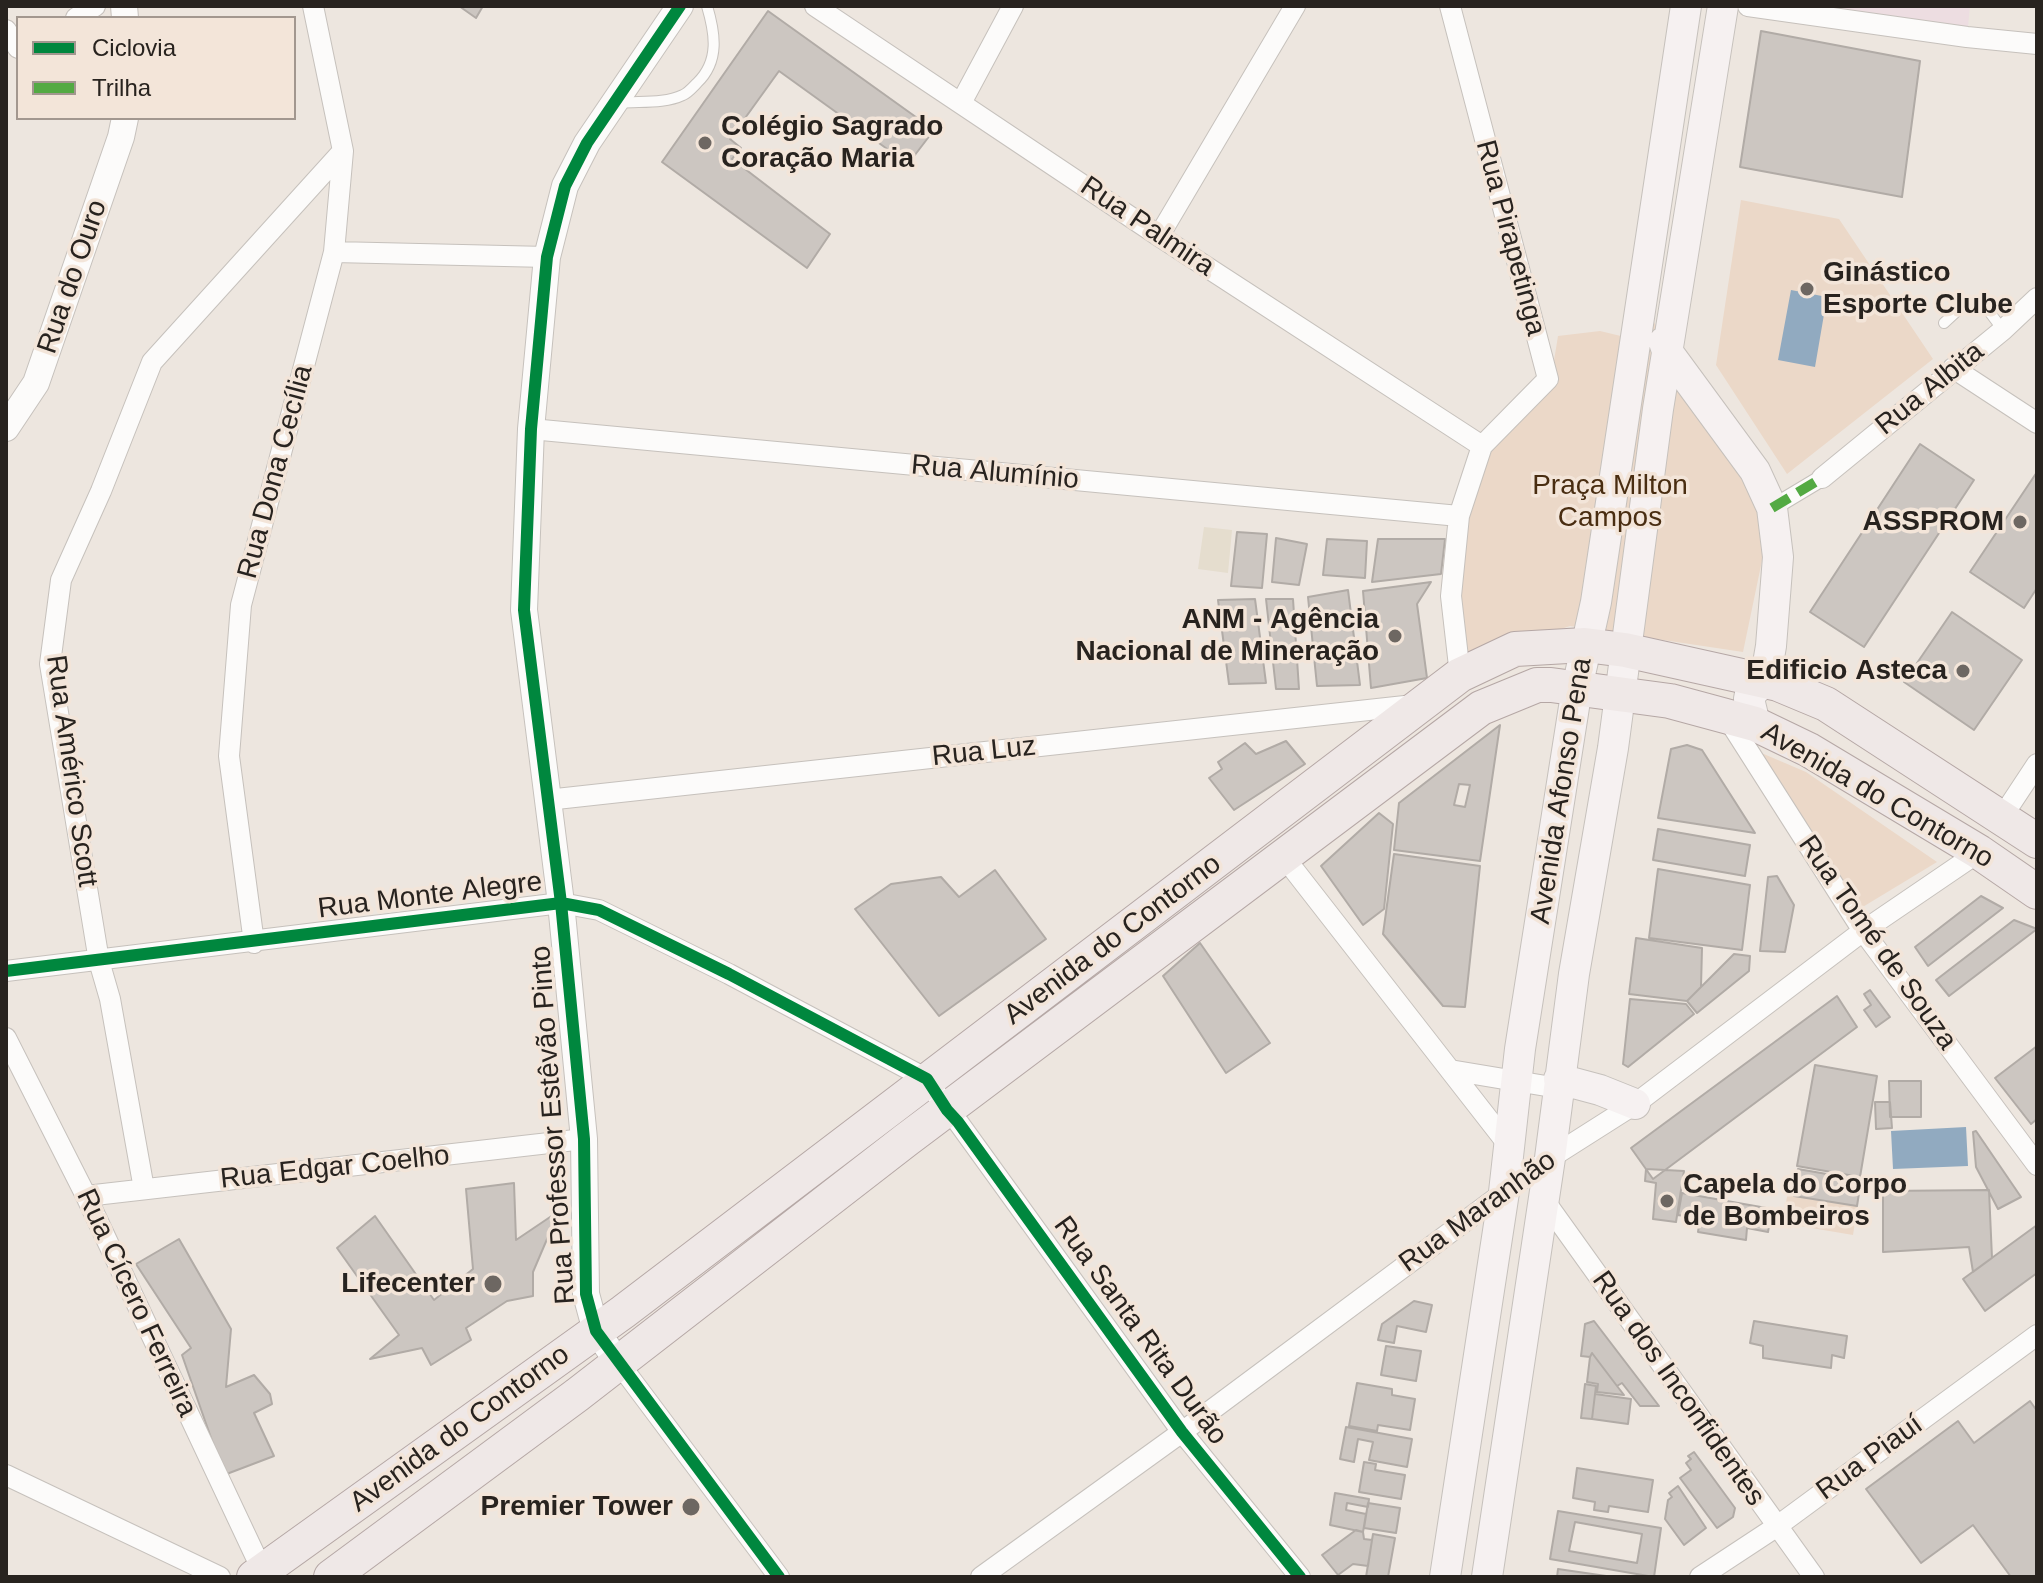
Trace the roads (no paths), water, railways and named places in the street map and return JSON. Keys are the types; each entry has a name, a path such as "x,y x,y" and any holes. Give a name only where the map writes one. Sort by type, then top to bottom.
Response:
{"main road":[{"name":"Avenida Afonso Pena","path":"1445,1577 1577,688 1596,602 1686,6"},
{"name":"Avenida Afonso Pena","path":"1487,1577 1544,1200 1558,1083 1620,693 1667,351 1728,7"},
{"path":"1645,283 1667,351 1755,471 1772,508 1778,557 1771,646 1765,681 1750,694 1740,720"},
{"name":"Avenida do Contorno","path":"258,1574 596,1331 1460,675 1515,649 1585,645 1625,650 1765,681 1826,704 2037,841"},
{"name":"Avenida do Contorno","path":"331,1577 577,1395 947,1110 1481,708 1537,685 1670,701 1740,720 1809,750 1979,852 2037,892"},
{"path":"1558,1083 1600,1090 1635,1104"}],"street":[{"name":"Rua Dona Cecília","path":"254,943 229,756 241,605 334,252 343,151 313,6"},
{"name":"Rua Professor Estêvão Pinto","path":"618,1362 596,1331 586,1294 584,1139 561,903 524,610 531,429 547,257 565,186 587,143 680,6"},
{"name":"Rua Palmira","path":"815,6 1159,236 1482,446"},
{"path":"961,103 1013,6"},
{"path":"1159,236 1295,6"},
{"name":"Rua Pirapetinga","path":"1450,6 1548,379 1482,446"},
{"path":"1728,7 2037,44"},
{"name":"Rua do Ouro","path":"6,428 36,383 108,178 124,120"},
{"name":"Rua Américo Scott","path":"144,1189 110,999 99,961 50,664 61,580 101,491 152,362 343,151"},
{"path":"334,252 547,257"},
{"name":"Rua Albita","path":"1822,478 2003,330 2037,298"},
{"path":"1953,368 2037,423"},
{"name":"Rua Alumínio","path":"531,429 1459,516"},
{"path":"1460,675 1451,596 1459,516 1482,446"},
{"path":"1772,508 1822,478"},
{"name":"Rua Luz","path":"547,800 1422,704"},
{"name":"Rua Tomé de Souza","path":"1740,720 1863,931 2037,1165"},
{"path":"2002,817 2037,764"},
{"name":"Rua Maranhão","path":"981,1577 1182,1432 1550,1158 1635,1104 1863,931 1979,852"},
{"path":"1284,857 1510,1147"},
{"name":"Rua Monte Alegre","path":"6,971 561,903 599,910 729,974 927,1079 947,1110"},
{"name":"Rua Cícero Ferreira","path":"6,1038 86,1196 258,1574"},
{"path":"1450,1070 1517,1082 1558,1083"},
{"name":"Rua Santa Rita Durão","path":"947,1110 1182,1432 1300,1577"},
{"name":"Rua Edgar Coelho","path":"86,1196 584,1139"},
{"name":"Rua dos Inconfidentes","path":"1544,1200 1814,1577"},
{"name":"Rua Piauí","path":"1700,1577 1776,1527 2037,1335"},
{"path":"618,1362 779,1577"},
{"path":"6,1475 220,1577"}],"lane":[{"path":"613,103 656,102 684,95 704,77 714,55 714,30 707,6"},
{"path":"1944,323 1957,311 1974,304 1988,310 2003,330"}],"water":[{"path":"1791,290 1827,297 1815,367 1778,360"},
{"path":"1966,1127 1968,1166 1893,1169 1891,1131"}],"place":[{"name":"Colégio Sagrado Coração Maria","path":"705,143"},
{"name":"Ginástico Esporte Clube","path":"1807,289"},
{"name":"ASSPROM","path":"2020,522"},
{"name":"ANM - Agência Nacional de Mineração","path":"1395,636"},
{"name":"Edificio Asteca","path":"1963,671"},
{"name":"Capela do Corpo de Bombeiros","path":"1667,1201"},
{"name":"Lifecenter","path":"493,1284"},
{"name":"Premier Tower","path":"691,1507"}],"park label":[{"name":"Praça Milton Campos","path":"1610,502"}]}
